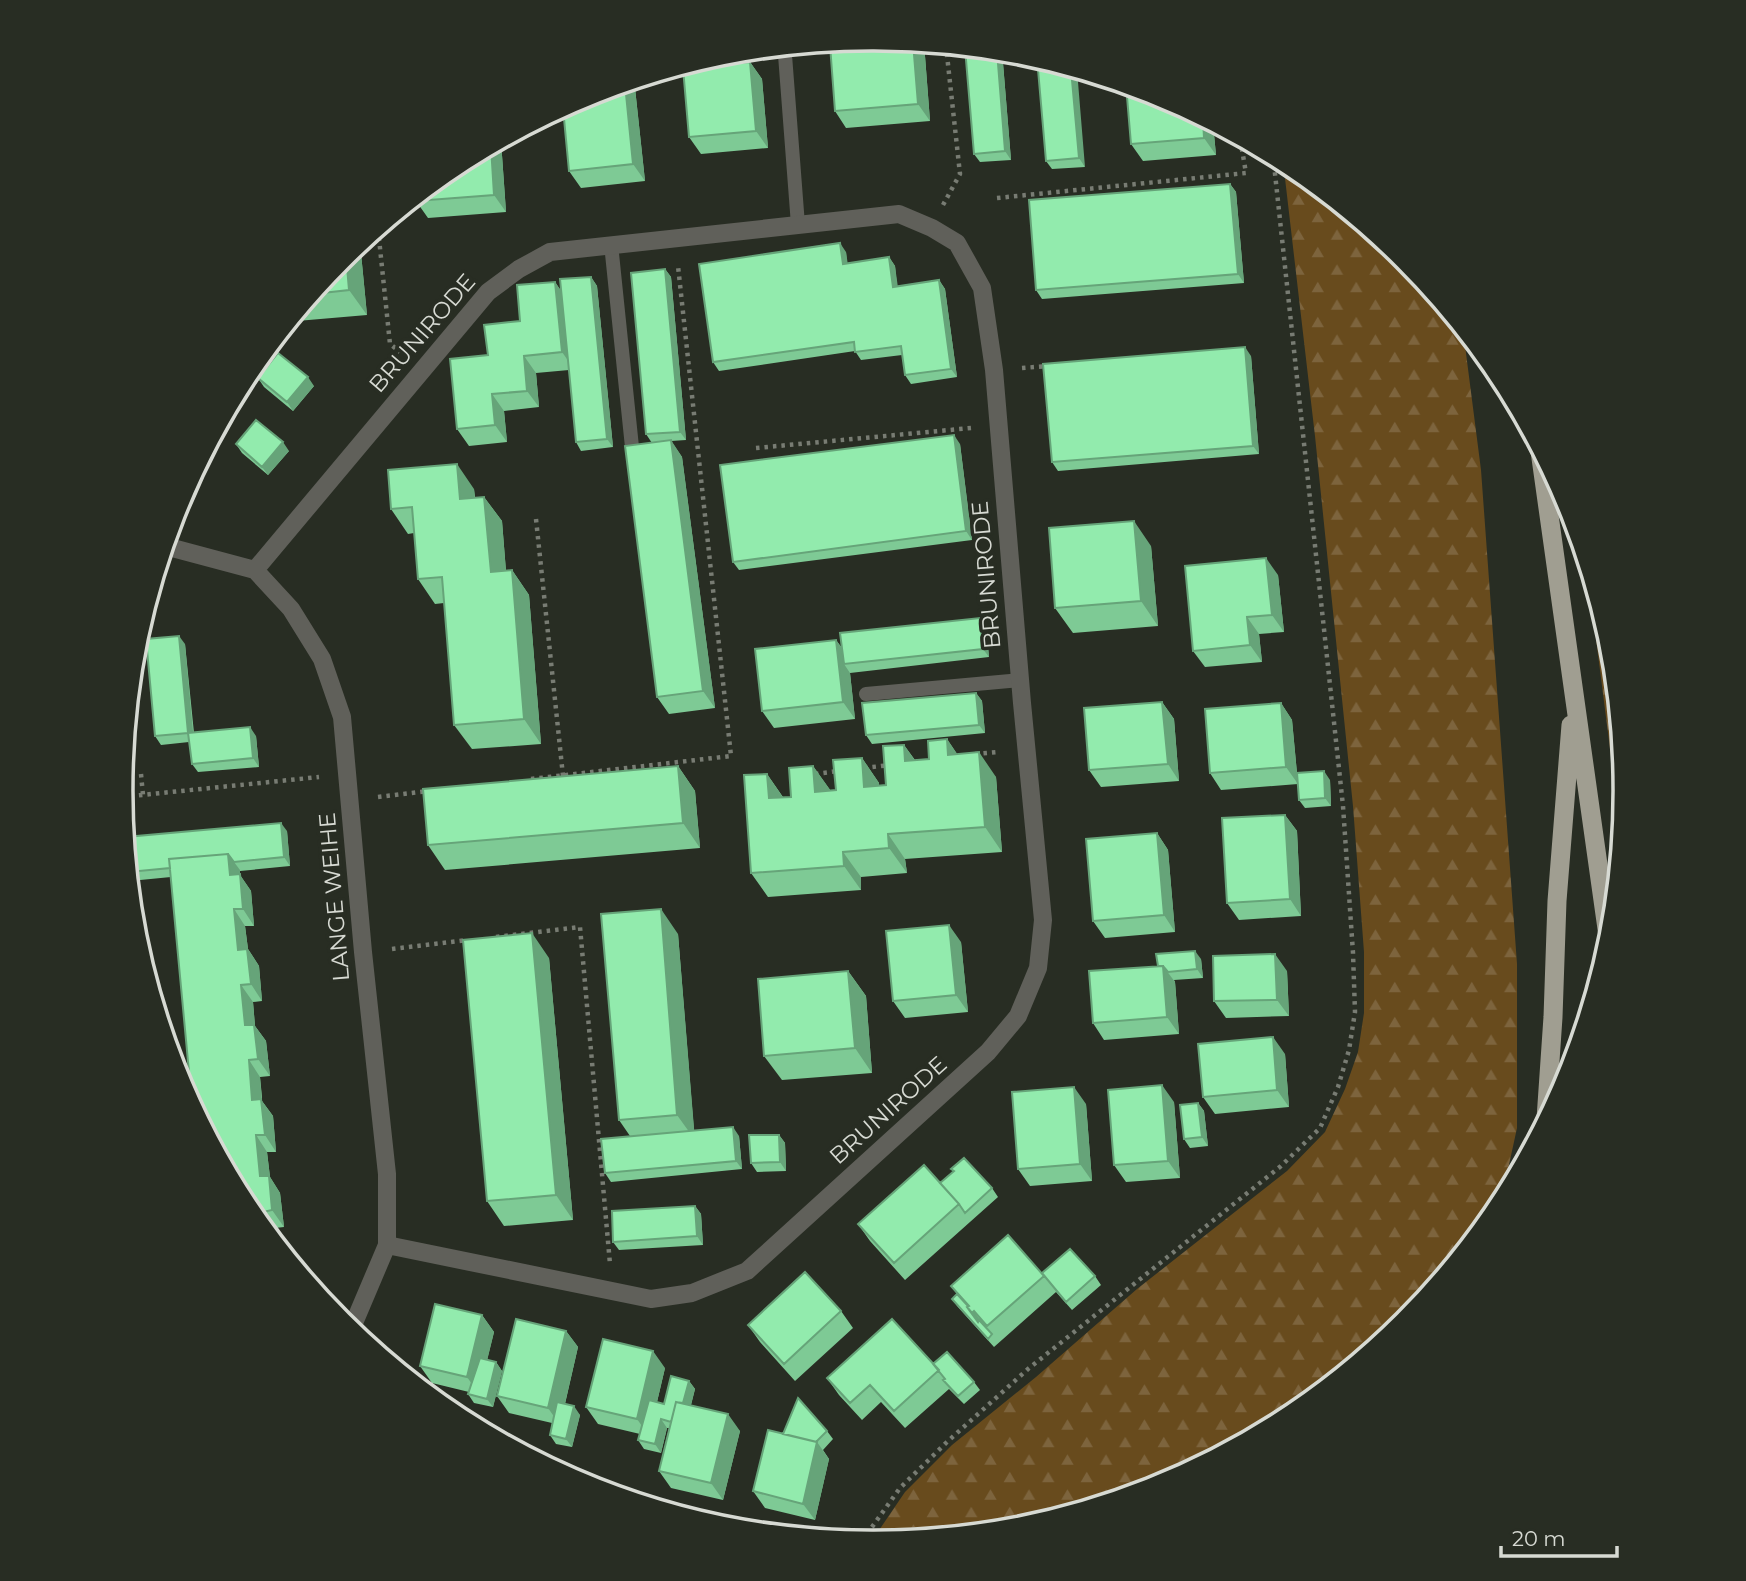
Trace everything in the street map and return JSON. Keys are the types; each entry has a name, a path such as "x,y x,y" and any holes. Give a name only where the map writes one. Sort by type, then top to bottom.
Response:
{"highway":[{"path":"1544,481 1604,903"},
{"path":"1548,1092 1557,901 1574,686"}],"street":[{"name":"BRUNIRODE","path":"255,570 488,292 519,269 550,252 899,214 932,228 957,243 982,288 994,370 1043,920 1038,968 1018,1016 988,1052 747,1271 692,1293 651,1299 387,1245"},
{"path":"175,549 255,570"},
{"name":"LANGE WEIHE","path":"255,570 291,609 322,659 342,717 363,952 387,1174 387,1245 356,1319"}],"lane":[{"path":"785,56 798,225"},
{"path":"611,244 632,447"},
{"path":"866,694 1020,680"}],"path":[{"path":"932,228 960,174 947,55"},
{"path":"997,198 1246,173 1242,149"},
{"path":"870,1530 900,1488 987,1405 1132,1283 1281,1166 1320,1128 1338,1087 1349,1050 1355,1012 1343,806 1273,169"},
{"path":"523,780 731,756 674,237"},
{"path":"379,240 390,344 422,368"},
{"path":"994,370 1063,365"},
{"path":"756,448 998,425"},
{"path":"536,519 563,776"},
{"path":"972,755 1026,748"},
{"path":"811,775 892,765"},
{"path":"141,774 143,795"},
{"path":"133,796 348,774"},
{"path":"349,800 429,791"},
{"path":"485,938 580,928 613,1290"},
{"path":"363,952 471,940"}],"green space":[{"path":"1285,176 1361,234 1396,267 1465,348 1481,470 1517,964 1517,1128 1508,1170 1460,1241 1396,1314 1361,1347 1323,1377 1284,1406 1243,1431 1156,1474 1064,1505 970,1524 879,1530 905,1492 952,1445 1036,1377 1137,1289 1287,1171 1325,1132 1345,1089 1358,1052 1364,1013 1364,952 1353,806"},
{"path":"1594,627 1606,694 1612,764"}],"building":[{"path":"831,52 914,52 918,104 835,111"},
{"path":"966,57 998,62 1005,151 974,154"},
{"path":"750,62 756,131 689,137 684,76"},
{"path":"1038,70 1072,78 1079,158 1046,161"},
{"path":"626,93 633,164 569,171 564,119"},
{"path":"1127,96 1204,129 1204,138 1131,144"},
{"path":"492,157 494,195 428,200"},
{"path":"1230,184 1238,274 1036,290 1029,200"},
{"path":"840,243 843,264 889,257 893,287 939,280 951,369 905,375 901,346 855,352 854,342 713,362 699,264"},
{"path":"665,269 680,432 646,434 631,273"},
{"path":"347,270 349,290 327,292"},
{"path":"591,277 607,439 576,442 560,279"},
{"path":"555,282 562,352 524,356 527,391 492,394 495,425 457,429 450,359 488,355 484,325 520,321 517,285"},
{"path":"1245,347 1253,446 1052,462 1043,364"},
{"path":"278,353 308,377 287,402 259,379"},
{"path":"256,420 283,442 262,467 236,444"},
{"path":"954,435 966,531 733,562 720,465"},
{"path":"671,440 703,691 657,697 625,446"},
{"path":"457,464 460,499 484,497 491,572 512,570 524,719 454,725 442,577 418,579 412,507 391,509 388,470"},
{"path":"1134,521 1141,601 1055,608 1049,528"},
{"path":"1266,558 1272,615 1247,617 1250,645 1193,651 1185,566"},
{"path":"980,618 983,649 844,664 840,633"},
{"path":"179,636 188,733 155,736 147,647 149,639"},
{"path":"836,640 843,702 762,711 755,649"},
{"path":"976,693 979,725 866,735 862,703"},
{"path":"1162,702 1168,764 1089,770 1084,708"},
{"path":"1281,703 1286,767 1210,773 1205,709"},
{"path":"250,727 253,758 192,764 188,733"},
{"path":"947,739 948,755 979,752 985,827 888,834 889,848 843,852 844,866 751,873 744,775 767,774 769,798 791,797 789,768 813,766 815,792 836,790 833,760 862,758 864,787 886,785 883,746 904,745 905,761 929,759 928,741"},
{"path":"678,766 683,823 428,845 423,789"},
{"path":"1324,771 1325,798 1299,800 1297,773"},
{"path":"1285,815 1290,899 1227,903 1222,818"},
{"path":"281,823 284,857 234,862 228,854 169,859 170,868 138,871 135,836"},
{"path":"1157,833 1164,915 1093,921 1086,839"},
{"path":"228,854 230,875 240,874 243,909 234,909 238,950 247,949 251,984 241,985 245,1025 254,1025 258,1059 249,1060 252,1100 261,1099 265,1135 256,1135 260,1176 269,1176 272,1210 265,1211 232,1160 189,1071 169,859"},
{"path":"661,909 677,1115 619,1120 601,914"},
{"path":"949,925 956,995 893,1001 886,931"},
{"path":"532,933 556,1195 487,1201 463,940"},
{"path":"1195,951 1197,969 1168,972 1163,966 1158,966 1156,954"},
{"path":"1275,954 1277,1000 1214,1001 1213,956"},
{"path":"1163,966 1167,1017 1093,1023 1089,971"},
{"path":"848,971 855,1048 764,1056 758,979"},
{"path":"1273,1037 1277,1090 1203,1097 1198,1044"},
{"path":"1162,1085 1168,1161 1114,1165 1108,1090"},
{"path":"1074,1087 1080,1164 1018,1169 1012,1092"},
{"path":"1198,1103 1202,1137 1184,1139 1180,1105"},
{"path":"733,1127 736,1161 605,1173 601,1139"},
{"path":"749,1135 779,1135 780,1162 751,1163"},
{"path":"964,1158 992,1188 965,1213 940,1183"},
{"path":"924,1165 959,1204 894,1263 858,1224"},
{"path":"695,1206 697,1236 613,1242 612,1211"},
{"path":"1008,1235 1044,1276 987,1326 974,1311 972,1313 951,1286"},
{"path":"1070,1249 1095,1276 1066,1302 1042,1273"},
{"path":"805,1272 841,1311 784,1364 748,1325"},
{"path":"957,1294 978,1322 979,1320 992,1334 988,1339 952,1299"},
{"path":"435,1304 482,1315 467,1377 420,1366"},
{"path":"516,1319 566,1331 548,1408 497,1396"},
{"path":"892,1319 939,1370 894,1411 870,1385 850,1403 827,1378"},
{"path":"603,1339 653,1351 637,1419 586,1407"},
{"path":"947,1352 974,1382 958,1396 933,1364"},
{"path":"480,1358 496,1362 487,1399 468,1394"},
{"path":"671,1376 689,1381 683,1403 676,1402 671,1422 661,1419 655,1444 638,1440 649,1400 664,1404"},
{"path":"798,1398 827,1431 816,1442 783,1434"},
{"path":"557,1402 574,1406 566,1439 550,1435"},
{"path":"676,1402 728,1414 711,1483 659,1471"},
{"path":"768,1430 817,1442 803,1504 753,1491"}]}
